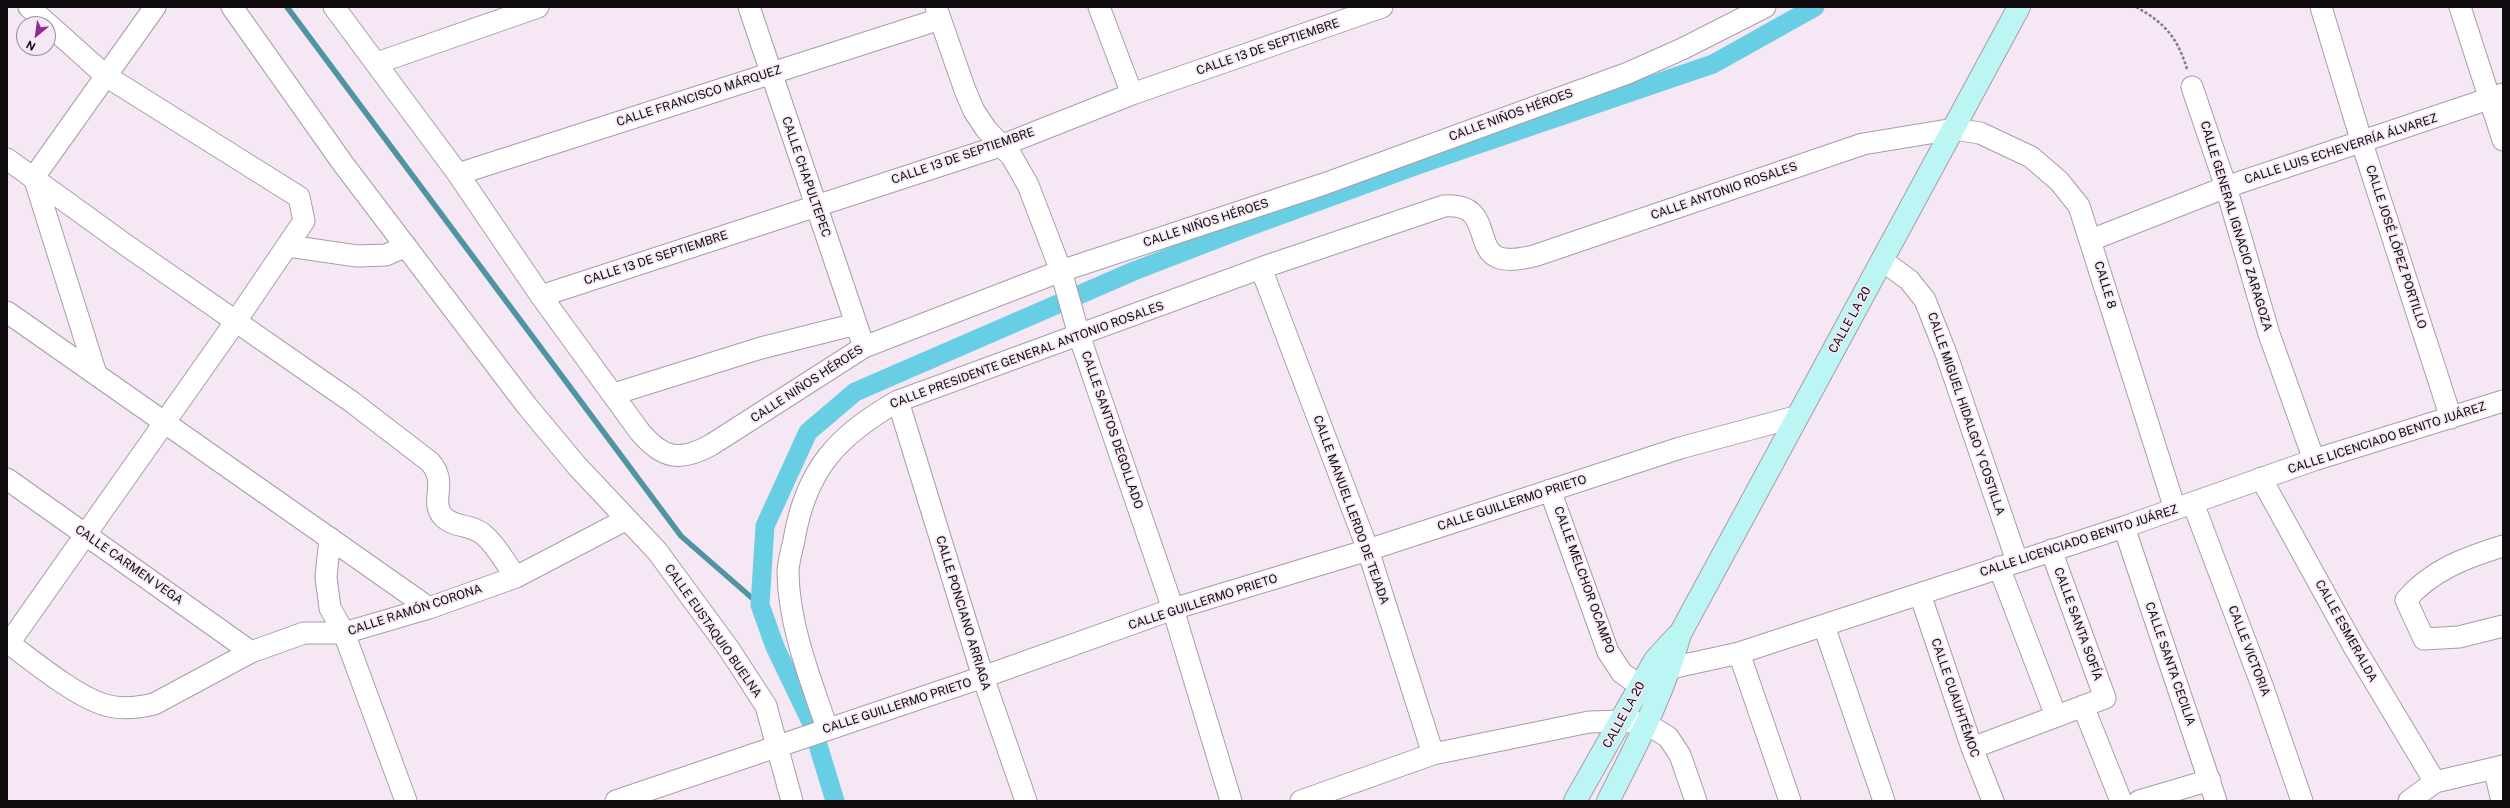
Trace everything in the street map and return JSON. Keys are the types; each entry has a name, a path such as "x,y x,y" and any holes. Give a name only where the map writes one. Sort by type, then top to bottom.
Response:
{"street":[{"path":"28,7 39,16"},
{"path":"34,178 155,7"},
{"name":"CALLE EUSTAQUIO BUELNA","path":"232,7 344,166 528,406 577,466 657,551 729,649 766,706 780,745 792,801"},
{"path":"334,7 458,174 541,296 614,394"},
{"path":"377,63 538,7"},
{"name":"CALLE CHAPULTEPEC","path":"749,7 864,346"},
{"path":"1099,7 1132,94"},
{"name":"CALLE 13 DE SEPTIEMBRE","path":"541,296 816,204 1003,145 1132,94 1382,7"},
{"name":"CALLE NIÑOS HÉROES","path":"856,324 761,348 614,394 649,443 660,450 678,456 692,455 798,390 864,346 1063,278 1628,73 1682,49 1765,7"},
{"name":"CALLE LA 20","path":"1575,801 1622,721 1649,693 1795,417 1883,261 2020,7"},
{"name":"CALLE JOSÉ LÓPEZ PORTILLO","path":"2321,7 2362,143 2451,418"},
{"path":"2460,7 2496,97 2503,140"},
{"name":"CALLE FRANCISCO MÁRQUEZ","path":"458,174 771,73 938,13"},
{"name":"CALLE SANTOS DEGOLLADO","path":"938,13 974,111 986,129 1003,145 1028,184 1063,278 1078,330 1173,609 1231,801"},
{"path":"8,644 236,321 304,221 299,197 106,76 56,31"},
{"name":"CALLE GENERAL IGNACIO ZARAGOZA","path":"2192,87 2226,187 2269,334 2314,460"},
{"name":"CALLE LUIS ECHEVERRÍA ÁLVAREZ","path":"2091,240 2226,187 2362,143 2496,97"},
{"name":"CALLE 8","path":"1954,128 1980,133 2031,157 2059,181 2079,206 2184,506"},
{"name":"CALLE ANTONIO ROSALES","path":"1465,207 1480,227 1489,250 1497,257 1520,259 1534,256 1863,144 1954,128"},
{"path":"7,159 123,243 352,402 430,462 438,474 440,511 446,520 456,525 466,526 484,535 516,577"},
{"path":"34,178 96,374"},
{"name":"CALLE PRESIDENTE GENERAL ANTONIO ROSALES","path":"824,729 802,654 792,606 788,572 799,510 814,477 843,439 867,418 898,401 1078,330 1444,206 1465,207"},
{"path":"288,246 357,256 386,255 406,246"},
{"name":"CALLE MIGUEL HIDALGO Y COSTILLA","path":"1883,261 1909,280 1925,300 1947,356 2008,564 2056,716"},
{"name":"CALLE MANUEL LERDO DE TEJADA","path":"1262,268 1368,550 1433,754"},
{"path":"7,312 429,608"},
{"name":"CALLE PONCIANO ARRIAGA","path":"898,401 983,677 1026,801"},
{"name":"CALLE LICENCIADO BENITO JUÁREZ","path":"1663,664 1739,653 2124,527 2314,460 2503,401"},
{"name":"CALLE GUILLERMO PRIETO","path":"616,801 824,729 983,677 1173,609 1368,550 1680,448 1795,417"},
{"name":"CALLE ESMERALDA","path":"2261,478 2353,646 2435,782"},
{"name":"CALLE CARMEN VEGA","path":"7,479 251,652"},
{"name":"CALLE MELCHOR OCAMPO","path":"1550,490 1608,652 1622,673 1649,693"},
{"name":"CALLE VICTORIA","path":"2184,506 2263,688 2302,801"},
{"name":"CALLE RAMÓN CORONA","path":"8,644 78,691 102,704 125,708 154,704 251,652 304,633 344,633 429,608 516,577 627,519"},
{"name":"CALLE SANTA CECILIA","path":"2124,527 2216,801"},
{"path":"330,538 326,577 330,608 344,633 406,801"},
{"path":"2503,546 2454,564 2435,574 2419,585 2406,600 2424,639 2459,638 2503,626"},
{"name":"CALLE SANTA SOFÍA","path":"2051,550 2105,698 2083,706"},
{"name":"CALLE CUAUHTÉMOC","path":"1920,594 1972,748 1994,801"},
{"path":"1824,626 1884,801"},
{"path":"1739,653 1790,801"},
{"name":"CALLE LA 20","path":"1608,801 1647,724 1649,693"},
{"path":"1972,748 2083,706 2121,801"},
{"path":"1301,801 1433,754 1589,722 1622,721 1647,724 1668,737 1680,755 1696,801"},
{"path":"2410,801 2435,782 2499,767 2502,801"},
{"path":"2139,801 2210,780"}],"path":[{"path":"2136,7 2166,28 2180,48 2192,87"}],"waterway":[{"path":"287,7 681,536 760,605"},
{"path":"835,801 811,722 775,647 760,605 765,526 808,432 855,392 1134,271 1248,227 1423,163 1713,64 1815,7"}]}
